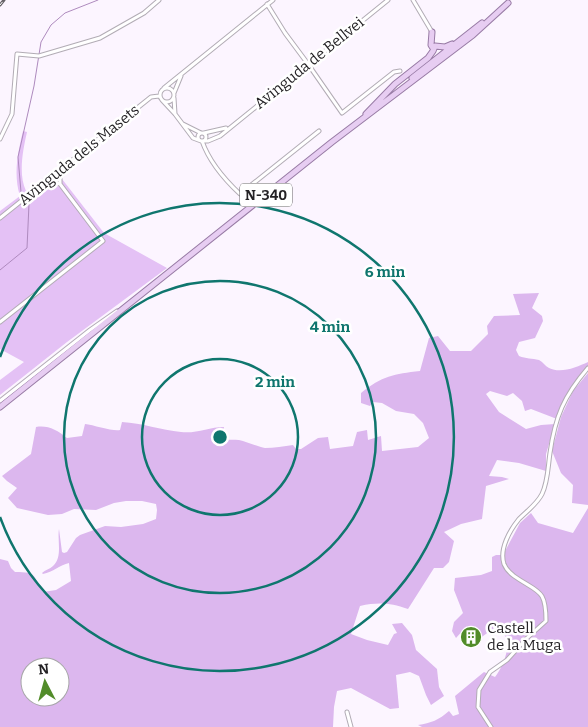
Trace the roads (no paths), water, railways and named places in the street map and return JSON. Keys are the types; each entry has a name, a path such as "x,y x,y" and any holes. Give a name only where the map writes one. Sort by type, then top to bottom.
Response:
{"main road":[{"name":"N-340","path":"0,407 358,122 473,35 510,2"},
{"name":"N-340","path":"358,122 510,2"},
{"path":"432,32 436,48 435,54 441,55"},
{"path":"412,82 441,55 473,35"},
{"path":"366,114 395,84 428,58 436,48 449,46 465,36"},
{"path":"436,48 442,49 441,55"}],"street":[{"path":"0,138 12,114 17,54 39,56 100,38 144,13 159,0"},
{"path":"202,141 193,138 176,114 159,96 160,91 273,0"},
{"name":"Avinguda de Bellvei","path":"202,141 208,142 214,139 388,0"},
{"path":"414,0 432,32"},
{"path":"267,4 285,33 342,113 394,72 400,70"},
{"path":"162,100 168,102 174,95 181,75"},
{"path":"164,88 170,88 174,95 176,114"},
{"name":"Avinguda dels Masets","path":"0,218 151,97 159,96"},
{"path":"183,124 203,133 206,137 202,141"},
{"name":"Avinguda de Bellvei","path":"203,133 219,131 229,127"},
{"path":"203,133 198,137 202,141 205,150 240,194 318,131"},
{"path":"60,169 60,184"},
{"path":"53,182 53,175 60,176"},
{"path":"0,322 103,241 60,184 44,182"},
{"path":"0,401 90,330 163,275 174,269"},
{"path":"491,727 478,707 478,690 490,672 511,656 546,621 546,604 543,597 535,589 507,570 504,565 504,550 515,524 536,503 542,494 550,448 560,409 573,385 588,368"},
{"path":"347,712 351,727"}],"waterway":[{"path":"24,197 21,192 18,157 34,86 41,42 51,25 65,13 98,0"},
{"path":"0,270 27,248 29,204 26,200"}],"railway":[{"path":"0,5 4,0"}],"place":[{"name":"Castell de la Muga","path":"471,637"}]}
